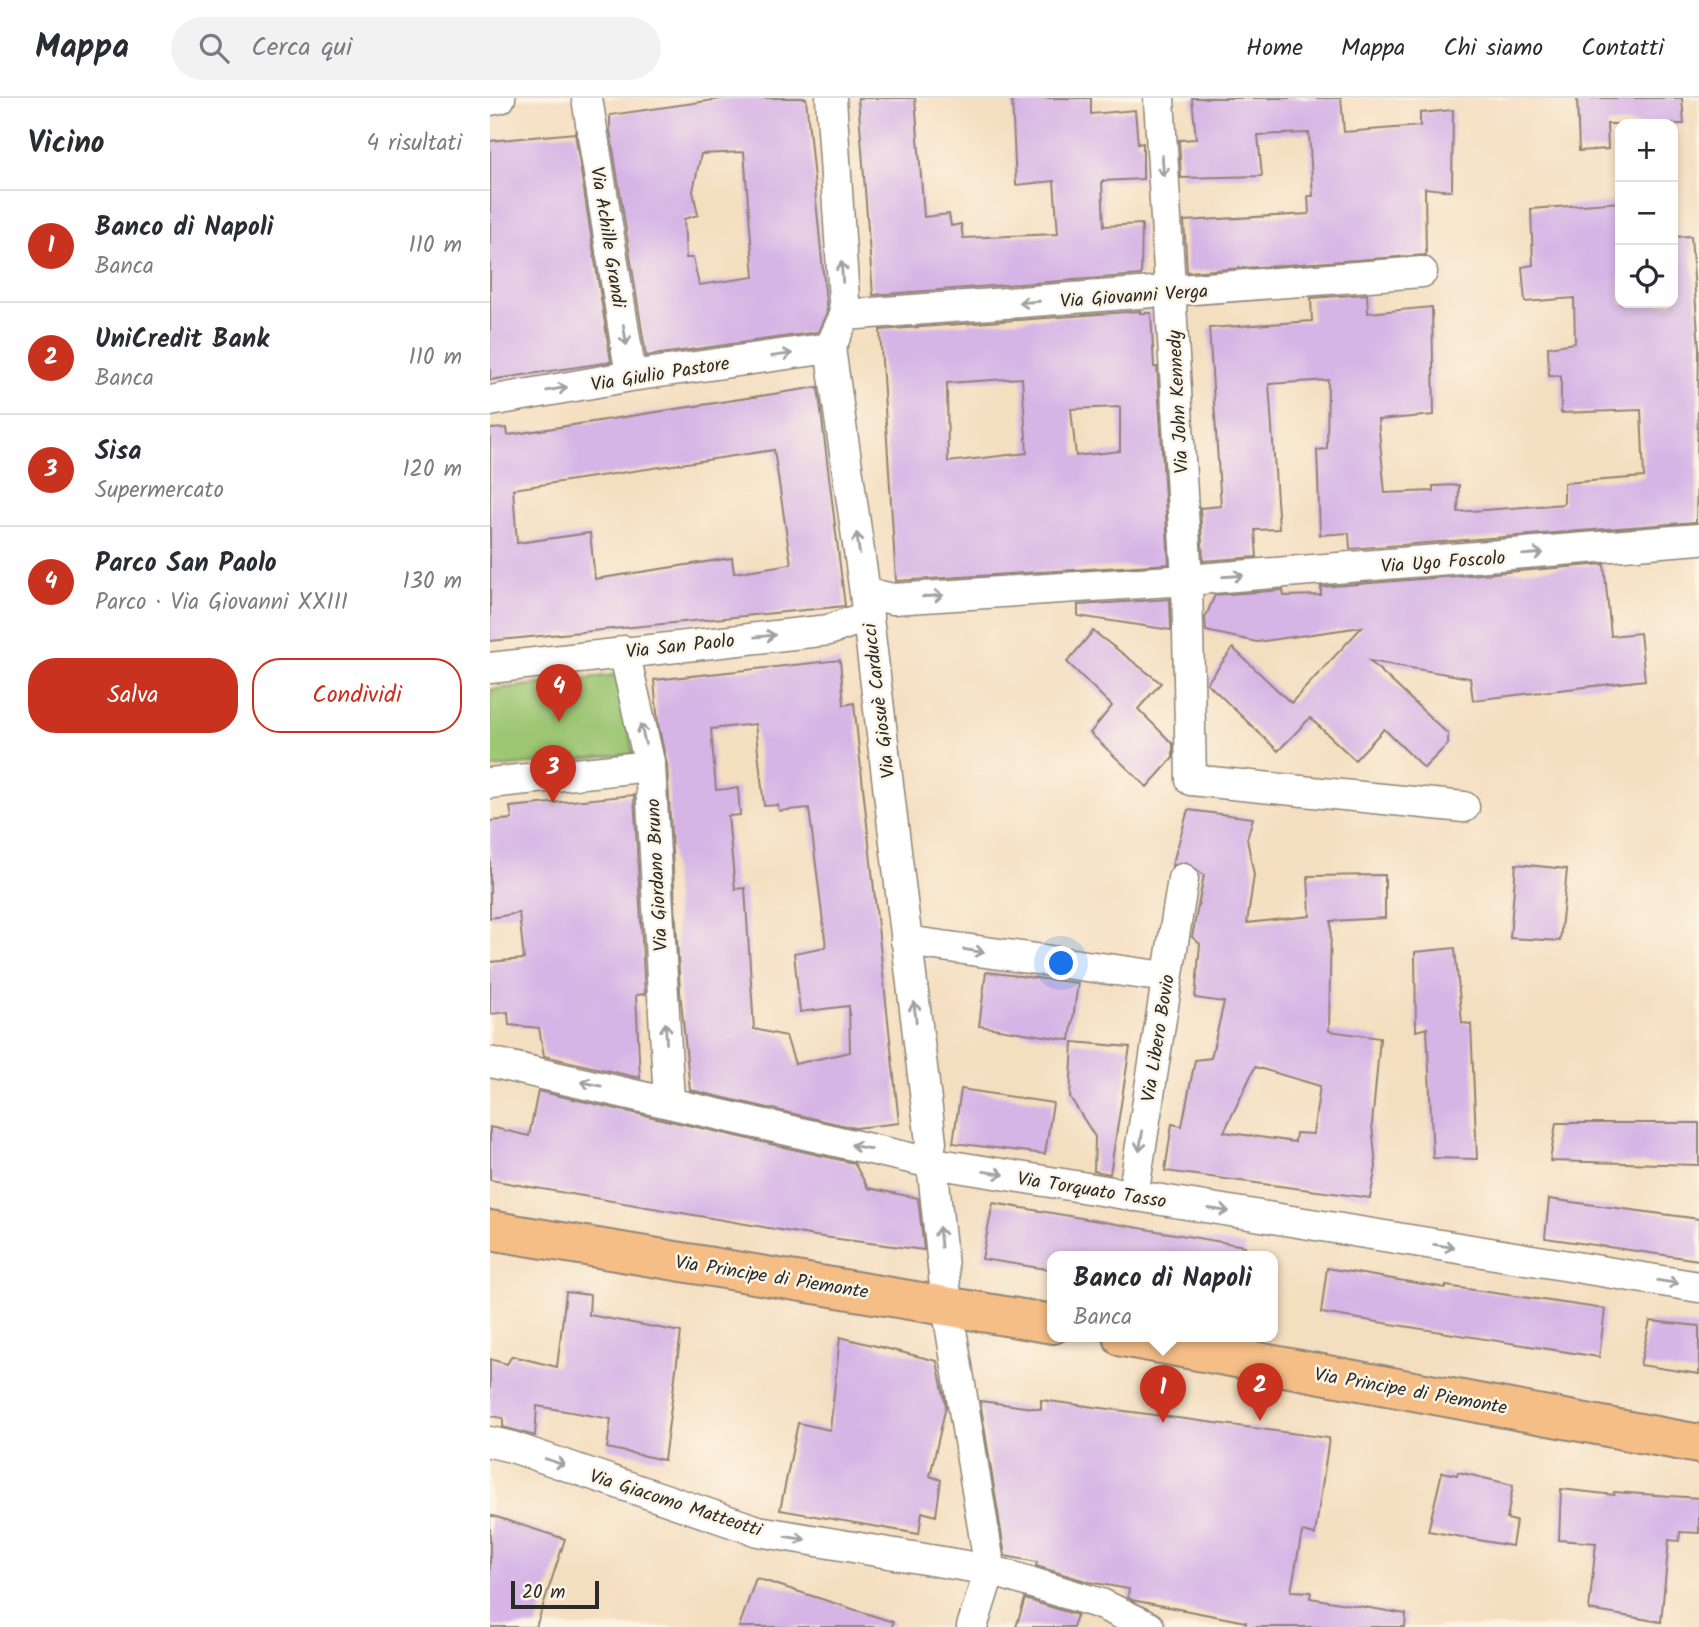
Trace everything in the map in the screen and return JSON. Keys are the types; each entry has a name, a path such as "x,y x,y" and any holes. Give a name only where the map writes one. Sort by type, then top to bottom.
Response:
{"main road":[{"name":"Via Principe di Piemonte","path":"490,1230 1047,1323"},
{"name":"Via Principe di Piemonte","path":"1150,1342 1699,1444"}],"street":[{"path":"490,100 500,98"},
{"name":"Via Achille Grandi","path":"587,98 632,376"},
{"path":"830,348 845,315 831,98"},
{"name":"Via John Kennedy","path":"1158,98 1187,580"},
{"name":"Via Giovanni Verga","path":"845,315 1422,272"},
{"name":"Via Giulio Pastore","path":"490,401 632,376 830,348"},
{"name":"Via Giosuè Carducci","path":"830,348 867,605 930,1142 927,1162 933,1172 947,1305"},
{"name":"Via Ugo Foscolo","path":"867,605 893,599 1187,580 1699,539"},
{"path":"1187,580 1191,780 1464,807"},
{"name":"Via San Paolo","path":"490,668 829,630 867,605"},
{"name":"Via Giordano Bruno","path":"624,651 650,766 670,1101"},
{"path":"490,783 650,766"},
{"name":"Via Libero Bovio","path":"1133,1196 1183,879"},
{"path":"906,941 1166,977"},
{"name":"Via Torquato Tasso","path":"490,1062 670,1101 927,1162 1699,1287"},
{"path":"947,1305 990,1570 972,1627"},
{"name":"Via Giacomo Matteotti","path":"490,1442 758,1531 990,1570 1101,1604 1149,1627"}],"green space":[{"path":"621,674 633,754 490,768 490,690"}],"building":[{"path":"728,98 806,98 827,312 818,332 646,356 610,130 610,115","holes":["744,152 754,277 699,285 693,258 686,258 684,219 698,215 693,191 701,154"]},
{"path":"858,98 915,98 924,217 949,214 951,226 961,224 963,238 1058,234 1054,181 1016,185 1012,98 1091,98 1091,114 1135,110 1138,144 1143,143 1143,179 1102,181 1104,226 1142,224 1141,275 873,295"},
{"path":"1192,98 1341,98 1344,132 1420,126 1420,113 1453,110 1452,191 1425,188 1426,255 1187,272 1184,221 1309,214 1308,196 1313,196 1309,133 1258,135 1262,176 1181,178 1179,140 1196,139"},
{"path":"1577,98 1682,98 1684,124 1678,124 1678,119 1615,119 1615,124 1607,124 1608,149 1579,151"},
{"path":"575,133 611,362 490,380 490,141"},
{"path":"1615,202 1615,308 1678,308 1678,237 1691,236 1699,348 1696,522 1350,549 1349,533 1320,535 1317,450 1327,449 1328,380 1269,384 1279,529 1255,530 1257,557 1203,561 1200,508 1221,506 1209,328 1312,321 1311,298 1367,294 1368,313 1432,307 1434,415 1378,420 1385,493 1433,491 1433,486 1459,485 1458,512 1564,504 1564,483 1644,477 1641,410 1561,413 1561,376 1549,376 1548,347 1575,343 1574,298 1525,302 1522,267 1533,265 1531,209"},
{"path":"1140,311 1151,313 1154,367 1157,367 1169,564 896,581 880,330","holes":["1022,378 1027,453 948,462 947,383","1120,407 1120,451 1076,456 1071,409"]},
{"path":"818,387 845,606 490,641 490,429 507,428 508,435","holes":["774,450 791,564 734,573 732,558 595,579 590,533 517,543 513,489"]},
{"path":"1604,564 1611,636 1640,633 1645,680 1473,700 1470,678 1370,661 1448,734 1448,744 1424,768 1384,729 1355,760 1310,718 1278,751 1207,683 1233,648 1291,703 1362,627 1257,642 1206,631 1205,618 1215,595 1283,590 1284,596 1321,595 1321,587"},
{"path":"1170,599 1171,630 1078,616 1078,605"},
{"path":"1093,631 1161,683 1138,709 1173,744 1173,758 1147,787 1090,733 1112,706 1067,662"},
{"path":"840,660 844,705 854,703 899,1123 855,1128 690,1090 680,991 667,765 658,724 654,680","holes":["755,724 764,806 778,805 779,811 809,808 826,947 794,953 800,1012 849,1006 850,1052 795,1064 786,1036 754,1029 745,888 735,889 728,816 740,815 738,788 716,790 711,729"]},
{"path":"634,795 645,994 636,995 640,1078 544,1056 539,1028 509,1025 508,1012 490,1014 490,962 524,959 519,913 490,918 490,821 512,819 510,807"},
{"path":"1188,810 1253,818 1247,839 1254,875 1247,923 1310,916 1308,876 1385,875 1385,918 1331,921 1329,1031 1380,1038 1372,1125 1376,1167 1370,1198 1165,1171 1172,1124 1182,1126 1195,1060 1211,1058 1224,1002 1195,998 1200,944 1192,937 1204,875 1186,862 1172,866","holes":["1255,1067 1320,1086 1313,1134 1296,1133 1295,1142 1224,1132"]},
{"path":"1516,864 1567,869 1560,941 1510,938"},
{"path":"1455,948 1462,1023 1471,1024 1477,1159 1433,1158 1427,1028 1416,1031 1415,952"},
{"path":"986,972 1078,983 1070,1040 979,1026"},
{"path":"1073,1042 1130,1047 1110,1174 1094,1171 1095,1137 1070,1097"},
{"path":"961,1089 1053,1103 1045,1154 953,1143"},
{"path":"538,1091 854,1163 868,1188 918,1198 924,1250 815,1236 490,1180 490,1127 529,1136"},
{"path":"1556,1123 1699,1123 1699,1165 1550,1161"},
{"path":"1549,1199 1699,1219 1699,1260 1545,1238"},
{"path":"993,1203 1245,1246 1245,1251 1047,1251 1047,1269 982,1259"},
{"path":"1327,1268 1446,1288 1605,1309 1599,1357 1321,1313"},
{"path":"566,1292 590,1295 589,1315 681,1332 664,1460 607,1448 611,1419 537,1406 535,1436 503,1427 503,1418 490,1416 490,1359 507,1364 512,1356 557,1367"},
{"path":"1650,1321 1699,1326 1699,1374 1640,1365"},
{"path":"840,1337 937,1361 946,1406 930,1476 941,1480 936,1516 922,1512 919,1534 780,1510 798,1423 830,1430"},
{"path":"1041,1400 1329,1438 1315,1535 1302,1532 1291,1591 1311,1592 1310,1598 1406,1614 1405,1627 1245,1627 1246,1622 1132,1600 1128,1597 1129,1589 1089,1582 1036,1566 1037,1562 1005,1556 980,1401 1041,1409"},
{"path":"1442,1472 1457,1475 1458,1472 1513,1485 1507,1519 1516,1521 1512,1546 1428,1531"},
{"path":"1561,1489 1614,1495 1614,1492 1699,1498 1699,1533 1680,1532 1679,1541 1669,1540 1661,1622 1589,1610 1596,1543 1559,1540"},
{"path":"490,1515 565,1539 536,1627 490,1627"},
{"path":"756,1578 893,1622 892,1627 739,1627"},
{"path":"1025,1599 1077,1615 1073,1627 1016,1627"}],"place":[{"name":"Parco San Paolo","path":"559,722"},
{"name":"Sisa","path":"553,803"},
{"name":"UniCredit Bank","path":"1260,1421"},
{"name":"Banco di Napoli","path":"1163,1423"}]}
